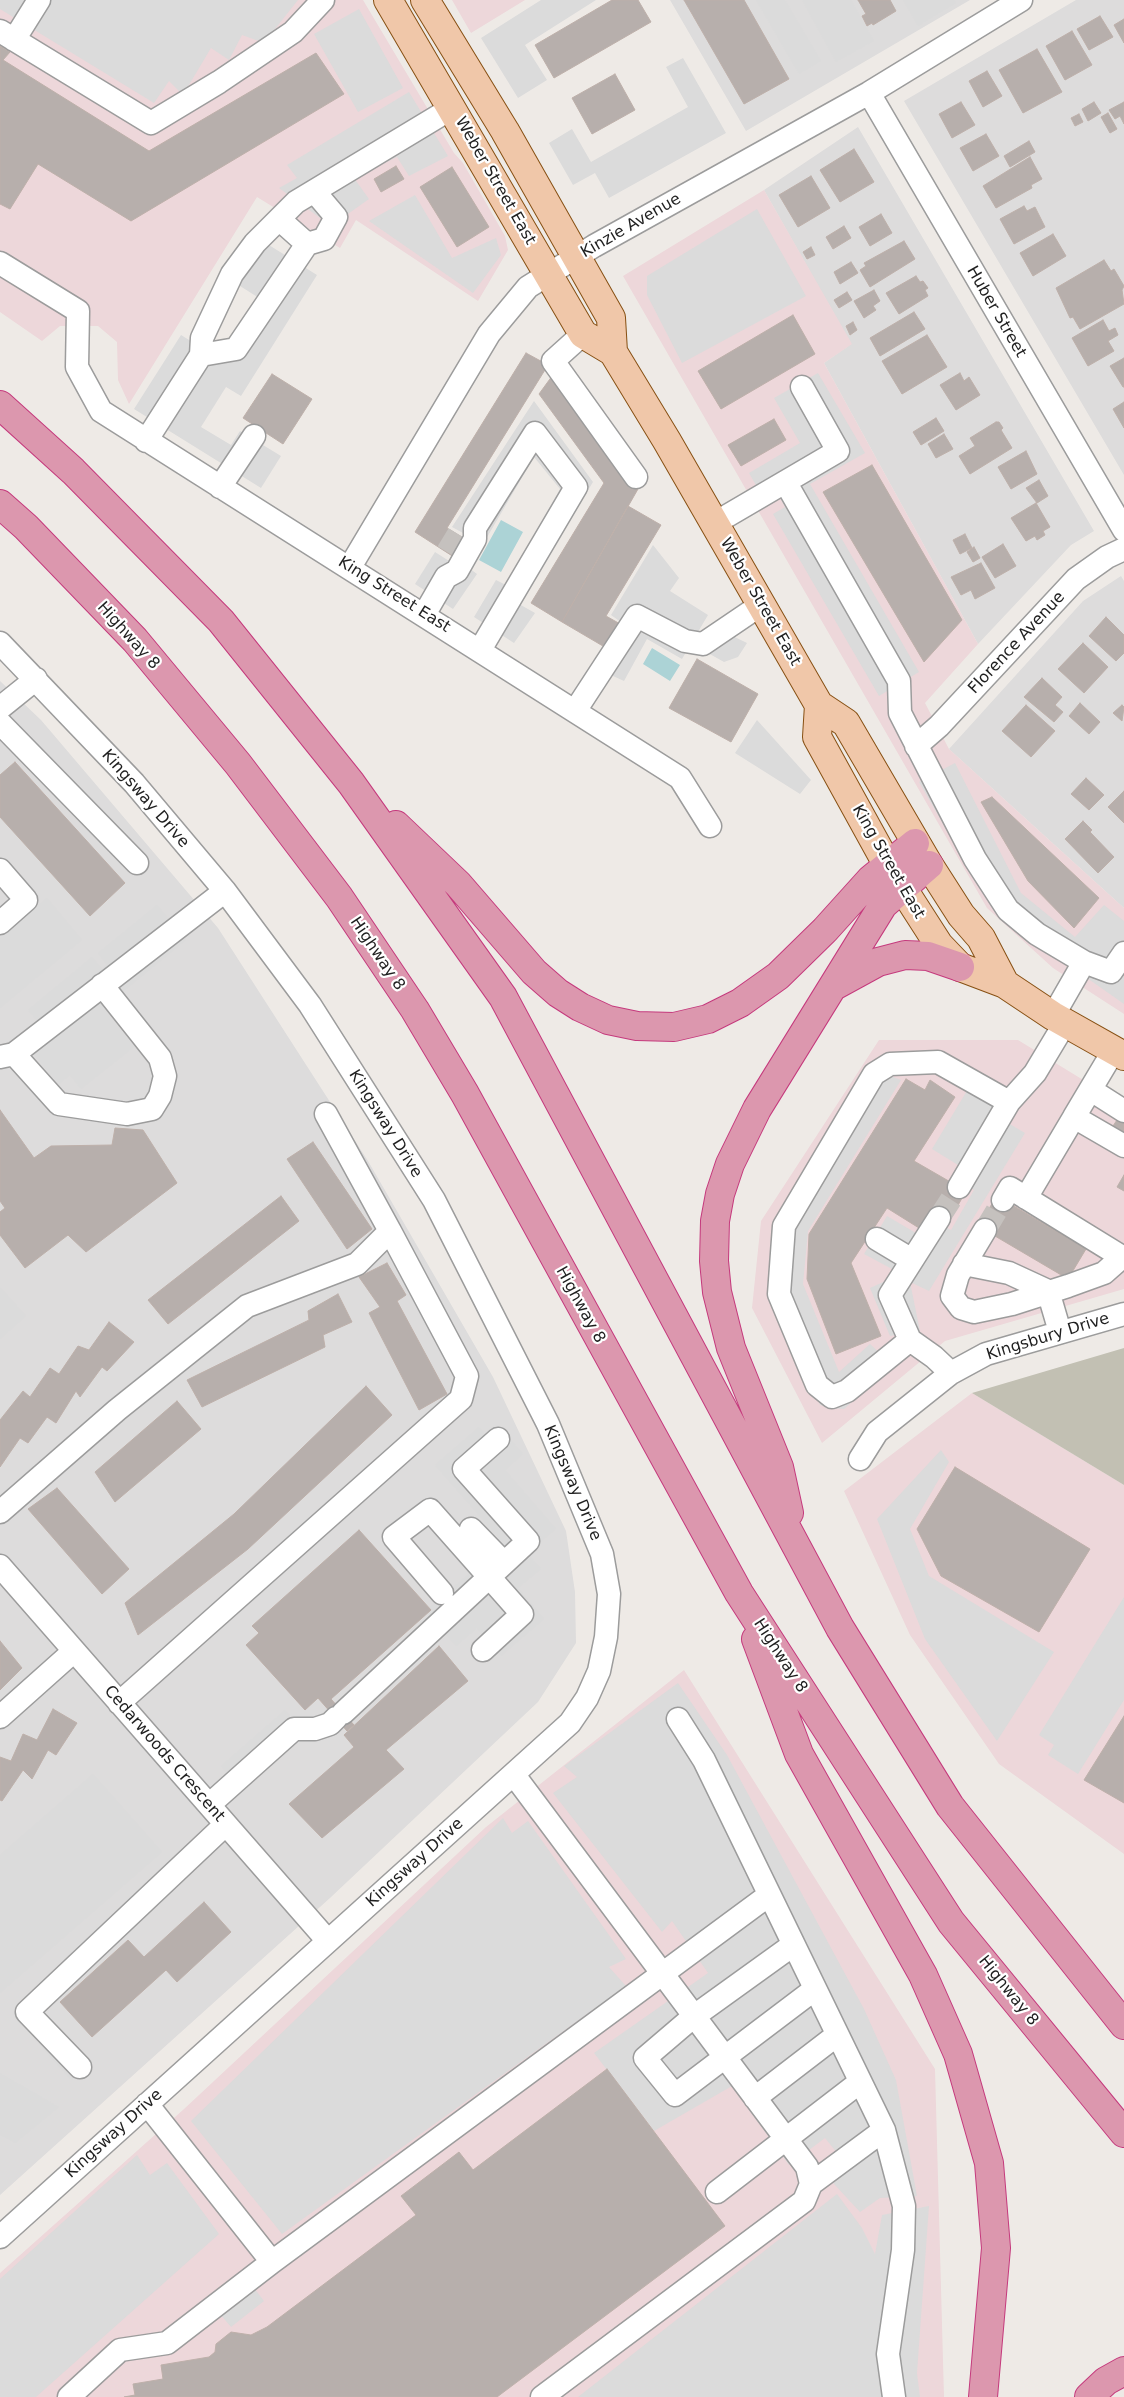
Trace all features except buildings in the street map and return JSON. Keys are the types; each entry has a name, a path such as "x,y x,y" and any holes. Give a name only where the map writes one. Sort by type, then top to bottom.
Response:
{"highway":[{"path":"0,405 73,471 221,620 351,783 503,997 840,1628 950,1806 1124,2024"},
{"name":"Highway 8","path":"0,504 26,527 135,640 238,764 339,898 415,1010 465,1094 739,1593 952,1922 1124,2133"},
{"path":"351,783 458,884 534,972 558,993 580,1008 608,1020 637,1026 674,1027 708,1019 740,1003 778,976 886,864 922,854"},
{"path":"794,1542 779,1467 731,1348 717,1292 714,1261 715,1221 720,1194 740,1142 757,1109 883,905 902,889 922,854"},
{"path":"833,987 878,962 905,955 928,956 960,967"},
{"path":"739,1593 798,1754 923,1975 958,2054 989,2162 996,2248 983,2397"},
{"path":"1090,2397 1106,2381 1124,2371"}],"main road":[{"name":"Weber Street East","path":"388,0 584,334 613,352 715,523 819,705 846,723 922,854"},
{"name":"Weber Street East","path":"425,0 484,96 611,318 613,352"},
{"name":"King Street East","path":"819,705 817,737 886,864 926,927 960,967 1005,984 1059,1020 1119,1053"},
{"name":"King Street East","path":"922,854 961,915 981,938 1005,984"}],"street":[{"path":"39,0 7,35 151,123 219,82 293,32 323,0"},
{"name":"Kinzie Avenue","path":"350,567 489,334 515,300 528,287 577,257 869,93 1021,0"},
{"name":"Huber Street","path":"869,93 1124,530"},
{"path":"146,441 201,355 202,338 232,274 255,243 296,202 452,108"},
{"path":"201,355 236,350 307,244 324,239 336,217 314,191"},
{"path":"279,219 307,244"},
{"name":"King Street East","path":"0,263 78,311 77,367 100,411 350,567 680,778 710,826"},
{"path":"584,334 553,360 636,477"},
{"path":"715,523 838,451 802,387"},
{"path":"424,615 446,577 460,538 535,432 576,487 480,650"},
{"path":"220,487 254,436"},
{"path":"786,482 899,681 900,713 976,859 1008,910 1037,934 1084,962 1111,972 1124,953"},
{"path":"446,577 456,571 475,539 460,538"},
{"name":"Florence Avenue","path":"916,746 939,726 1076,579 1107,557 1124,549"},
{"path":"575,711 637,616 685,641 702,644 762,604"},
{"name":"Kingsway Drive","path":"0,643 134,783 225,891 310,1005 434,1200 548,1424 602,1554 609,1594 606,1637 599,1671 587,1698 570,1724 147,2104 4,2228"},
{"path":"0,708 36,679"},
{"path":"0,723 137,863"},
{"path":"0,870 26,900 0,923"},
{"path":"102,985 160,1058 165,1076 160,1096 152,1108 127,1114 59,1104 7,1055 225,891"},
{"path":"959,1187 1009,1102 1035,1073 1084,962"},
{"path":"985,1230 964,1264 952,1296 960,1308 974,1312 1012,1304 1104,1273 1123,1259 1013,1195 1074,1117 1091,1090 1119,1053"},
{"path":"910,1340 847,1391 832,1397 817,1385 779,1294 784,1226 874,1074 890,1064 938,1062 1009,1102"},
{"path":"1091,1090 1124,1111"},
{"path":"119,1703 462,1399 467,1376 326,1114"},
{"path":"1074,1117 1121,1143"},
{"path":"939,1218 890,1295 910,1340 934,1357 951,1374"},
{"path":"0,1512 117,1410 247,1306 357,1264 390,1231"},
{"path":"877,1239 912,1260"},
{"path":"964,1264 1009,1273 1048,1291 1060,1332"},
{"name":"Kingsbury Drive","path":"860,1459 877,1432 951,1374 986,1354 1124,1314"},
{"path":"209,1805 294,1729 315,1729 330,1724 340,1716 528,1541 464,1468 498,1439"},
{"path":"442,1593 394,1537 430,1510 497,1570"},
{"path":"471,1529 522,1614 484,1650"},
{"name":"Cedarwoods Crescent","path":"0,1566 328,1941"},
{"path":"0,1717 74,1651"},
{"path":"678,1719 704,1760 884,2130 904,2206 903,2250 888,2354 894,2397"},
{"path":"514,1775 807,2167 811,2184"},
{"path":"80,2067 27,2012 226,1825"},
{"path":"70,2397 120,2350 166,2343 272,2262 769,1895"},
{"path":"793,1944 693,2016 644,2058 675,2095 723,2056 815,1989"},
{"path":"755,2098 837,2035"},
{"path":"716,2192 860,2082"},
{"path":"147,2104 272,2262"},
{"path":"542,2397 804,2201 811,2184 884,2130"}],"shaded area":[{"path":"0,0 363,0 454,153 463,163 505,236 508,250 478,301 356,220 340,248 257,197 129,404 118,380 117,342 98,326 60,326 42,341 0,312"},
{"path":"0,0 298,0 264,43 242,35 229,60 211,48 183,95 169,81 154,103 0,9"},
{"path":"452,0 525,0 471,33"},
{"path":"541,0 596,0 525,45 547,80 518,98 481,38"},
{"path":"670,0 970,0 746,131"},
{"path":"756,0 785,0 821,61 799,74"},
{"path":"802,0 851,0 874,41 836,62"},
{"path":"903,0 954,0 956,3 918,26"},
{"path":"1076,0 1124,0 1124,475 904,101"},
{"path":"359,9 403,88 358,112 314,34"},
{"path":"683,58 726,133 609,198 595,173 573,185 549,143 572,129 591,162 688,107 666,67"},
{"path":"409,92 448,156 409,176 397,157 354,178 369,199 331,226 279,188 297,178 287,165"},
{"path":"858,127 1094,531 1071,545 978,644 824,363 851,344 764,190"},
{"path":"764,190 852,344 824,363 978,644 925,703 949,749 1124,908 1124,1014 1053,968 987,908 623,276"},
{"path":"415,195 452,258 496,238 501,255 473,293 369,221"},
{"path":"757,209 806,296 682,363 647,295 647,276"},
{"path":"248,232 317,275 241,396 226,387 201,427 231,445 240,431 281,456 261,488 134,409 181,335 220,359 259,298 221,274"},
{"path":"818,373 865,453 810,484 919,672 879,696 773,514 785,507 779,496 766,503 749,473 800,443 774,398"},
{"path":"534,401 593,482 519,604 535,613 514,643 474,617 496,580 506,585 560,489 534,457 469,568 477,574 453,609 415,584 435,552 457,566 474,539 452,527"},
{"path":"653,545 679,578 670,591 708,615 682,659 647,639 624,681 602,671 625,625 611,615"},
{"path":"1121,576 1124,581 1124,908 949,749 1083,601"},
{"path":"712,626 747,643 738,657 724,662 699,648"},
{"path":"0,681 41,720 218,928 368,1161 493,1377 566,1531 575,1592 576,1643 538,1702 330,1898 0,2195"},
{"path":"757,720 811,780 800,794 735,753"},
{"path":"955,763 1021,893 1075,937 1104,905 1124,921 1124,1004 1027,936 984,895 919,782"},
{"path":"47,898 82,940 0,1008 0,937"},
{"path":"157,905 186,940 103,1008 134,1047 81,1089 70,1075 59,1084 34,1054 52,1039 28,1010 92,957 102,969 107,965 98,953"},
{"path":"879,1040 1018,1040 1124,1105 1124,1289 945,1341 822,1443 752,1308 761,1221"},
{"path":"870,1068 901,1080 808,1231 803,1284 839,1372 870,1344 893,1366 844,1409 831,1408 820,1405 770,1288 777,1225"},
{"path":"977,1074 1008,1123 1025,1133 929,1291 910,1282 920,1331 890,1336 870,1288 892,1278 892,1269 864,1254 887,1216 921,1236 932,1219 951,1230 974,1190 951,1177 958,1165 932,1149"},
{"path":"0,1287 26,1316 0,1339"},
{"path":"1124,1348 1124,1485 972,1393"},
{"path":"972,1393 1124,1485 1124,1854 999,1764 910,1635 844,1491"},
{"path":"479,1427 490,1440 502,1430 523,1454 505,1470 556,1529 527,1553 541,1569 518,1588 544,1619 501,1656 477,1628 456,1646 425,1611 504,1544 435,1465"},
{"path":"941,1450 949,1462 910,1529 929,1576 1054,1652 997,1741 925,1639 877,1519"},
{"path":"1124,1597 1124,1700 1078,1774 1048,1755 1054,1745 1039,1735"},
{"path":"684,1670 935,2069 944,2397 0,2397 0,2273 184,2109 486,1827"},
{"path":"678,1683 727,1755 864,2009 896,2080 917,2196 880,2198 860,2212 822,2171 838,2154 825,2138 789,2165 732,2086 654,2131 594,2053 708,1973 672,1921 662,1932 553,1793 577,1777 564,1766"},
{"path":"285,1710 295,1722 232,1778 221,1766"},
{"path":"93,1774 162,1852 0,1993 0,1855"},
{"path":"503,1818 512,1833 528,1821 626,1959 609,1967 626,1986 282,2234 191,2121"},
{"path":"42,2017 86,2068 71,2080 27,2030"},
{"path":"0,2073 59,2107 15,2143 0,2135"},
{"path":"137,2155 150,2175 167,2163 219,2234 36,2397 0,2397 0,2279"},
{"path":"837,2194 862,2228 875,2254 882,2215 929,2206 917,2373 920,2397 578,2397"},
{"path":"254,2288 264,2301 231,2327 220,2314"}],"water":[{"path":"501,520 523,532 501,572 479,560"},
{"path":"652,648 680,665 670,681 643,664"}],"tunnel":[{"path":"447,552 458,534"},
{"path":"939,1218 959,1187"},
{"path":"985,1230 1003,1200"}]}
